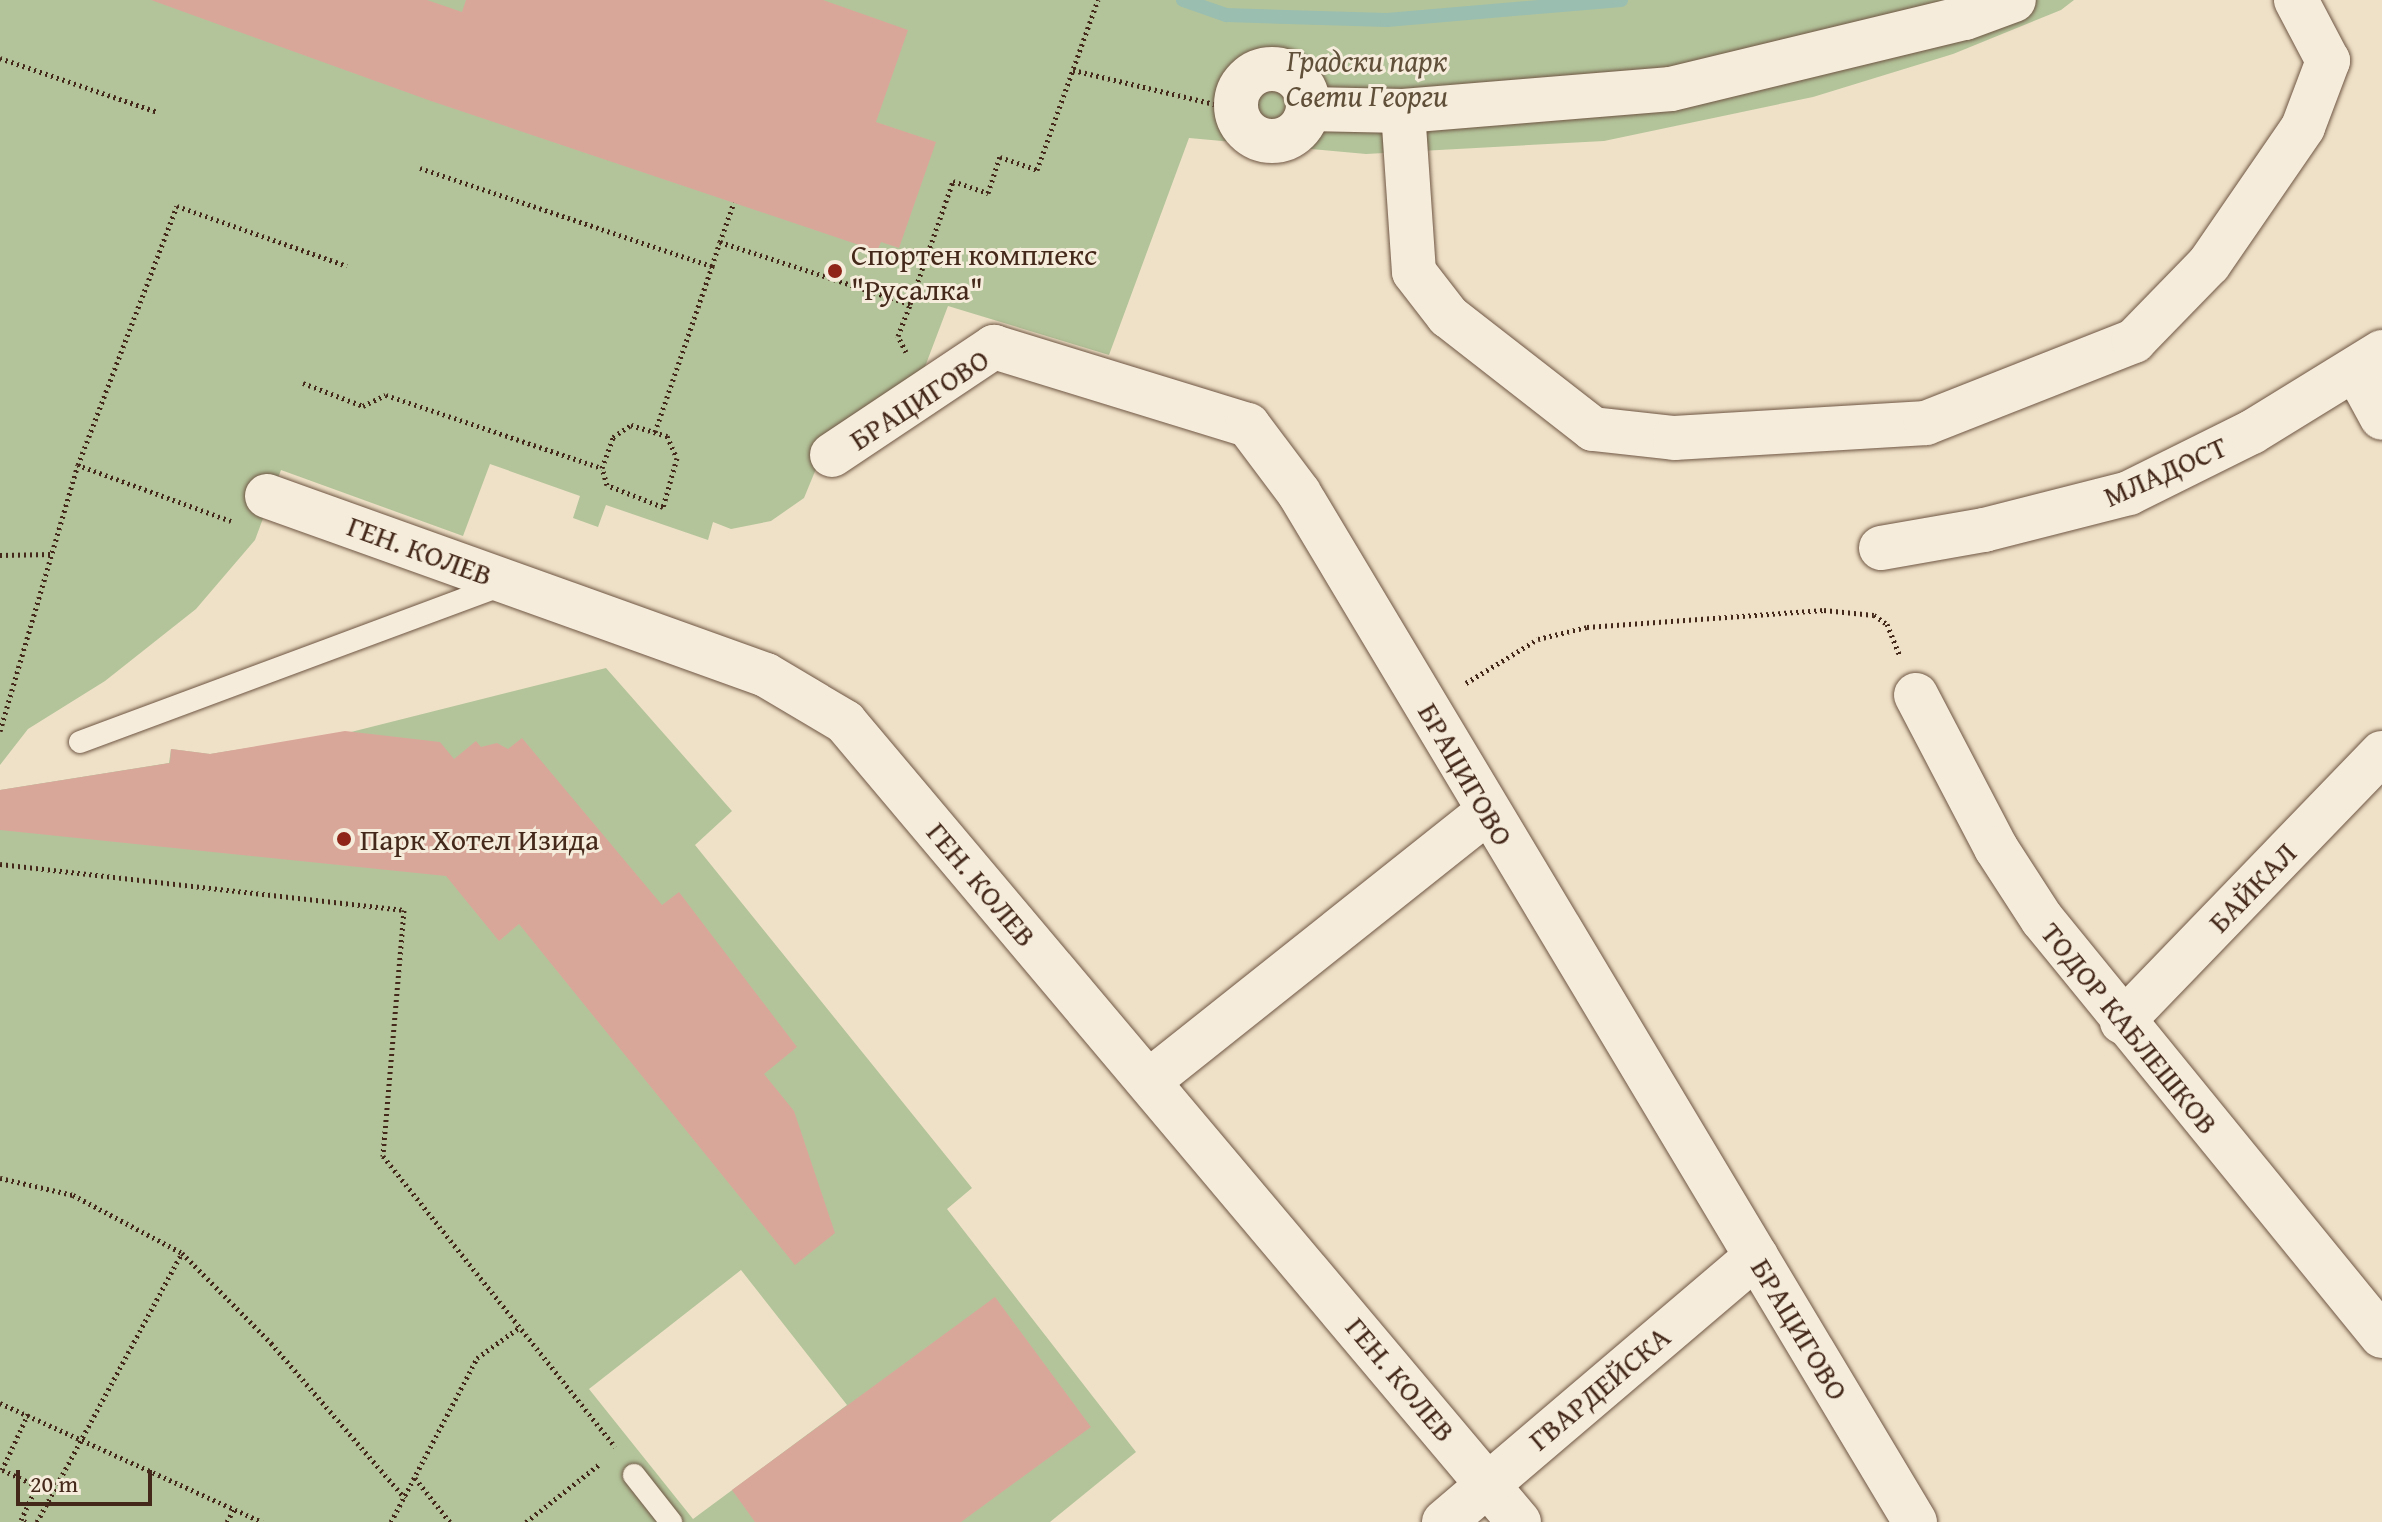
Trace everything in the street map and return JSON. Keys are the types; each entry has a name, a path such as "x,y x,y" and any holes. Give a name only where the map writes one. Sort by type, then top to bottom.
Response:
{"street":[{"path":"1236,109 1250,77 1272,69 1295,77 1308,97 1308,109 1403,111 1671,89 1965,18 2014,0"},
{"path":"1403,111 1414,272 1448,316 1593,429 1675,438 1926,423 2134,341 2209,264 2303,127 2328,61 2296,0"},
{"name":"БРАЦИГОВО","path":"832,455 994,347 1248,425 1299,493 1427,706 1486,813 1915,1522"},
{"path":"2369,362 2382,418"},
{"name":"МЛАДОСТ","path":"1881,548 1984,530 2129,493 2252,432 2369,362"},
{"name":"ГЕН. КОЛЕВ","path":"267,496 766,675 845,722 1519,1522"},
{"name":"ТОДОР КАБЛЕШКОВ","path":"1916,695 1996,848 2042,919 2122,1022 2382,1336"},
{"name":"БАЙКАЛ","path":"2122,1022 2382,753"},
{"path":"1149,1081 1486,813"},
{"name":"ГВАРДЕЙСКА","path":"1444,1522 1756,1256"}],"lane":[{"path":"80,742 511,582"},
{"path":"634,1475 671,1522"}],"path":[{"path":"720,242 910,304 953,181 988,193 1000,157 1037,170 1098,0"},
{"path":"0,58 158,112"},
{"path":"1073,70 1236,109"},
{"path":"420,168 712,266"},
{"path":"655,432 734,202"},
{"path":"0,731 78,465 177,206 347,266"},
{"path":"303,383 363,406 386,395 602,468"},
{"path":"631,425 667,436 677,458 663,507 607,485 602,468 613,437 631,425"},
{"path":"78,465 250,528 267,496"},
{"path":"0,555 52,554"},
{"path":"1427,706 1538,639 1587,627 1824,610 1874,615 1887,624 1916,695"},
{"path":"0,864 404,910 383,1156 618,1450 526,1522"},
{"path":"0,1178 73,1195 182,1253 271,1343 405,1498"},
{"path":"37,1522 182,1253"},
{"path":"391,1522 477,1358 520,1327"},
{"path":"0,1403 262,1522"},
{"path":"26,1522 21,1520 37,1486 2,1470 28,1414"},
{"path":"415,1478 450,1522"},
{"path":"227,1522 234,1509"}],"green space":[{"name":"Градски парк Свети Георги","path":"0,0 2074,0 2061,10 1953,54 1813,97 1604,141 1366,154 1189,138 1109,355 948,306 923,372 830,435 804,498 771,521 731,529 713,522 708,540 606,505 598,527 573,518 580,496 490,464 463,536 281,470 255,540 196,609 105,681 28,729 0,765"},
{"path":"606,668 732,811 695,845 972,1188 947,1209 1136,1452 1050,1522 0,1522 0,790 169,763 171,749 210,754 351,732","holes":["741,1270 847,1405 693,1519 589,1389"]}],"building":[{"path":"151,0 427,0 462,12 466,0 823,0 908,30 876,122 936,142 899,248 881,242 877,251 431,101"},
{"path":"345,731 440,742 454,759 476,741 481,747 497,743 508,749 522,738 662,905 679,892 797,1047 764,1074 794,1111 835,1233 795,1265 519,924 499,941 446,876 0,830 0,790 170,763 171,749 210,754"},
{"path":"995,1297 1091,1427 961,1522 755,1522 732,1490"}],"waterway":[{"path":"1183,0 1226,15 1387,20 1621,0"}],"place":[{"name":"Спортен комплекс \"Русалка\"","path":"835,271"},
{"name":"Парк Хотел Изида","path":"344,839"}]}
